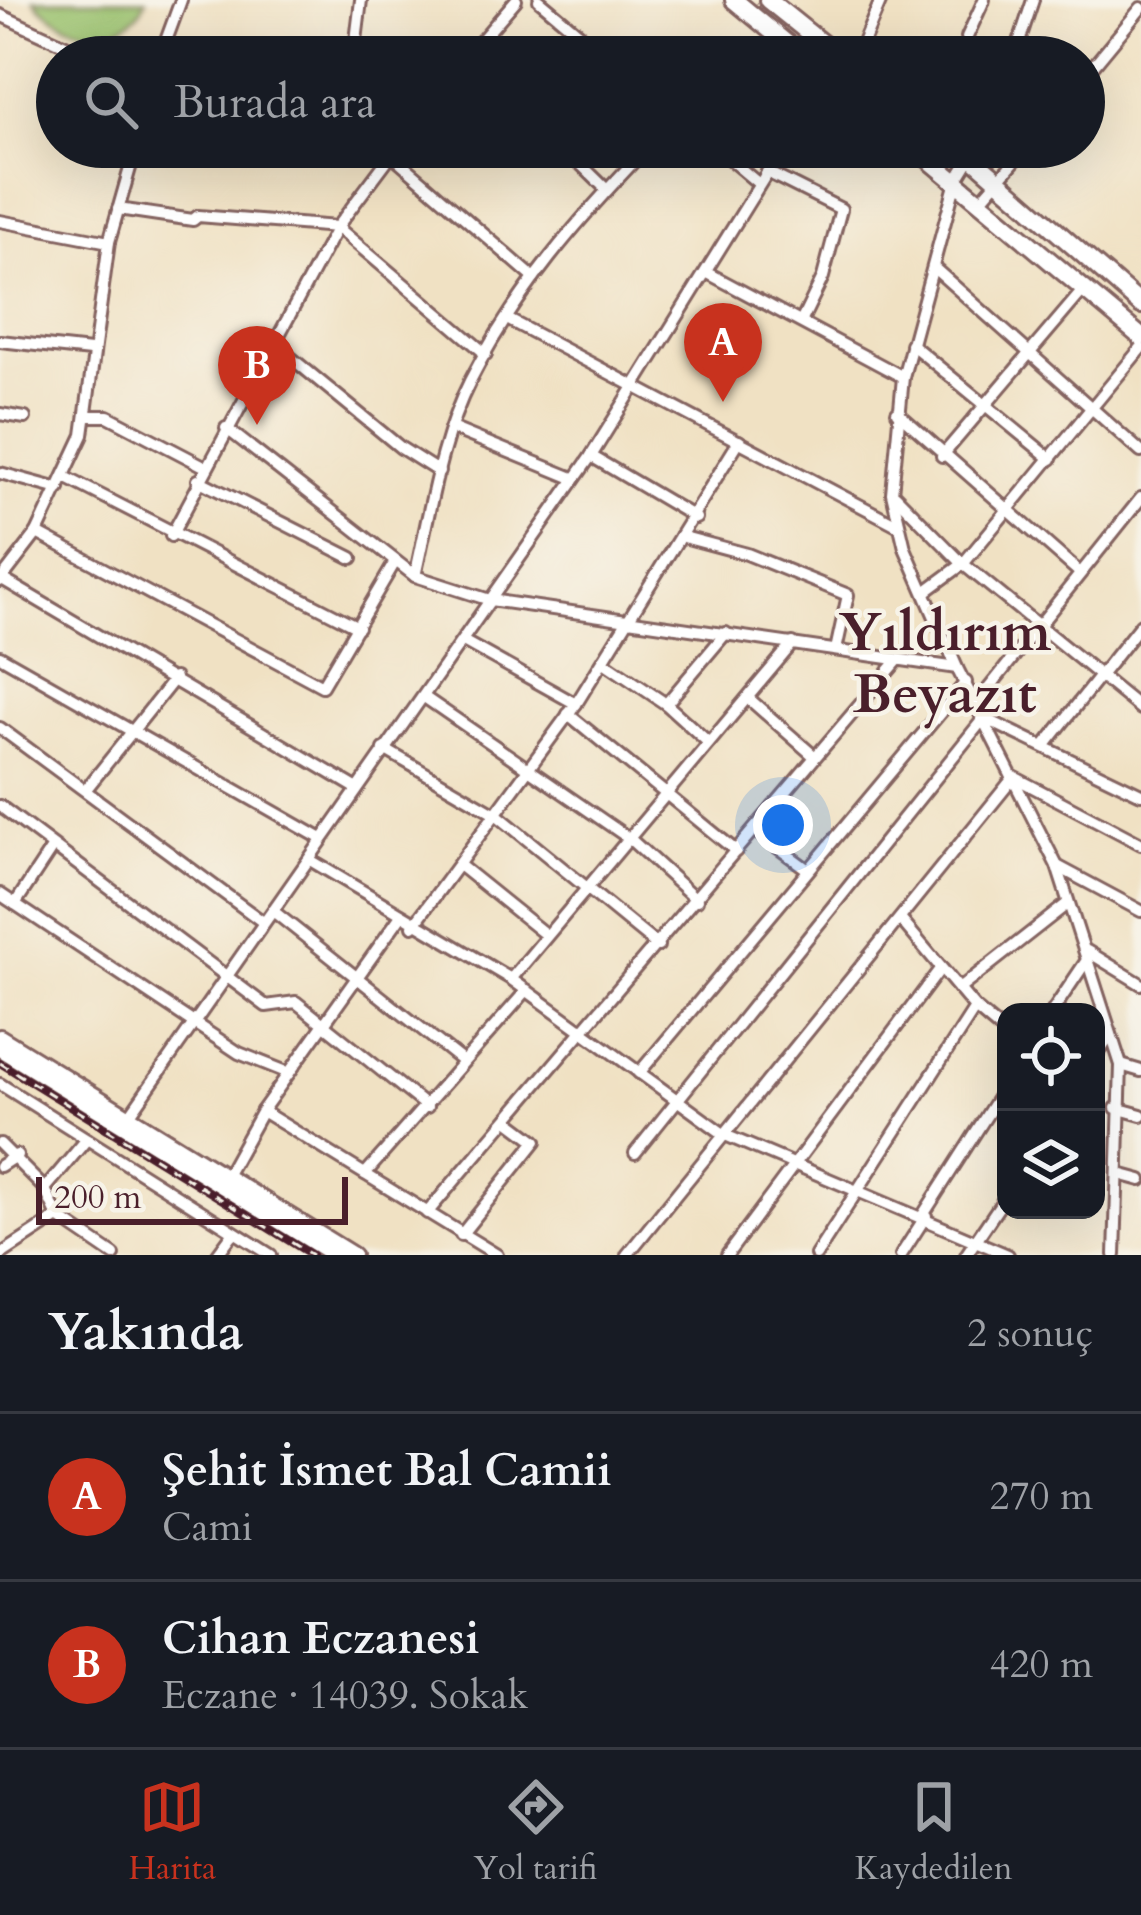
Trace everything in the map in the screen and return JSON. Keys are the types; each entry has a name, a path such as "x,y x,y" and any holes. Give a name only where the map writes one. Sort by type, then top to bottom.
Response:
{"main road":[{"path":"734,0 778,36"},
{"path":"768,0 813,36"},
{"path":"940,168 1141,338"},
{"path":"985,168 1141,305"}],"street":[{"path":"168,36 181,0"},
{"path":"357,36 361,0"},
{"path":"486,36 516,0"},
{"path":"539,0 582,36"},
{"path":"866,36 881,0"},
{"path":"967,36 984,0"},
{"path":"1021,36 1033,0"},
{"path":"1105,52 1141,8"},
{"path":"0,15 46,36"},
{"path":"130,168 110,242 90,352 87,416 37,532 1,580 356,788"},
{"path":"171,536 272,342 337,227 377,168"},
{"path":"411,168 534,278"},
{"path":"584,168 607,190"},
{"path":"415,576 451,428 486,354 534,278 628,168"},
{"path":"740,168 759,184"},
{"path":"129,1116 591,456 770,168"},
{"path":"962,168 903,377 892,493 898,526 957,668 1057,866 1121,1065 1116,1108 1115,1255"},
{"path":"980,201 1010,168"},
{"path":"767,172 841,209 833,247 802,320"},
{"path":"118,209 193,220 337,227 486,354"},
{"path":"0,221 110,242"},
{"path":"934,268 1141,452"},
{"path":"706,272 903,377"},
{"path":"942,456 1085,288"},
{"path":"506,319 898,526"},
{"path":"0,341 90,352"},
{"path":"272,342 401,448 439,472"},
{"path":"911,344 1051,460"},
{"path":"925,592 963,563 1141,348"},
{"path":"897,412 1080,573"},
{"path":"0,414 25,418"},
{"path":"87,416 108,416 204,466"},
{"path":"226,428 415,576 490,600 957,668"},
{"path":"451,428 573,478"},
{"path":"413,926 604,662 739,441"},
{"path":"591,456 695,518"},
{"path":"0,473 62,483 358,627"},
{"path":"198,479 352,558"},
{"path":"892,493 963,563 1141,710"},
{"path":"977,703 1141,498"},
{"path":"37,532 322,686 395,562"},
{"path":"680,536 747,554 848,595 850,606 836,650"},
{"path":"1046,744 1141,624"},
{"path":"666,704 726,633"},
{"path":"463,641 572,709 736,851"},
{"path":"511,980 794,644"},
{"path":"0,656 320,838"},
{"path":"427,1213 898,660"},
{"path":"604,662 666,704 708,742"},
{"path":"87,788 175,678"},
{"path":"639,1072 965,682"},
{"path":"424,697 530,765 630,839 697,900"},
{"path":"748,698 814,756"},
{"path":"986,721 1046,744 1141,796"},
{"path":"986,721 1141,796"},
{"path":"635,1153 986,721"},
{"path":"0,728 263,922"},
{"path":"384,749 496,814 658,946"},
{"path":"1014,777 1141,844"},
{"path":"627,1255 1014,777"},
{"path":"0,806 266,1006 296,1001 427,1107"},
{"path":"754,830 807,869"},
{"path":"15,904 52,848"},
{"path":"310,860 413,926 511,980 725,1135 794,1159 1008,1255"},
{"path":"459,865 546,935"},
{"path":"1057,866 1141,911"},
{"path":"0,894 239,1053 289,1072"},
{"path":"959,989 1067,904"},
{"path":"273,910 462,1060"},
{"path":"226,1176 262,1111 400,917"},
{"path":"901,920 940,970 997,1026"},
{"path":"1086,954 1141,984"},
{"path":"1057,1003 1086,954"},
{"path":"727,1255 794,1159 940,970"},
{"path":"365,1174 526,990"},
{"path":"816,1255 975,1008"},
{"path":"1105,1044 1110,1036"},
{"path":"0,1037 353,1255"},
{"path":"0,1049 334,1255"},
{"path":"1121,1065 1141,1071"},
{"path":"0,1084 271,1255"},
{"path":"902,1255 997,1099"},
{"path":"1116,1108 1141,1115"},
{"path":"262,1111 497,1255"},
{"path":"461,1235 536,1141 508,1120"},
{"path":"45,1189 87,1139"},
{"path":"0,1144 17,1155 45,1189 58,1217 114,1255"},
{"path":"0,1166 17,1155"},
{"path":"1119,1174 1141,1180"},
{"path":"966,1255 997,1211"},
{"path":"0,1255 58,1217"},
{"path":"217,1255 234,1232"}],"green space":[{"path":"34,0 146,0 124,25 93,31 60,21"}],"railway":[{"path":"0,1063 312,1255"}],"place":[{"name":"Şehit İsmet Bal Camii","path":"723,402"},
{"name":"Cihan Eczanesi","path":"257,425"}],"district":[{"name":"Yıldırım Beyazıt","path":"945,664"}]}
